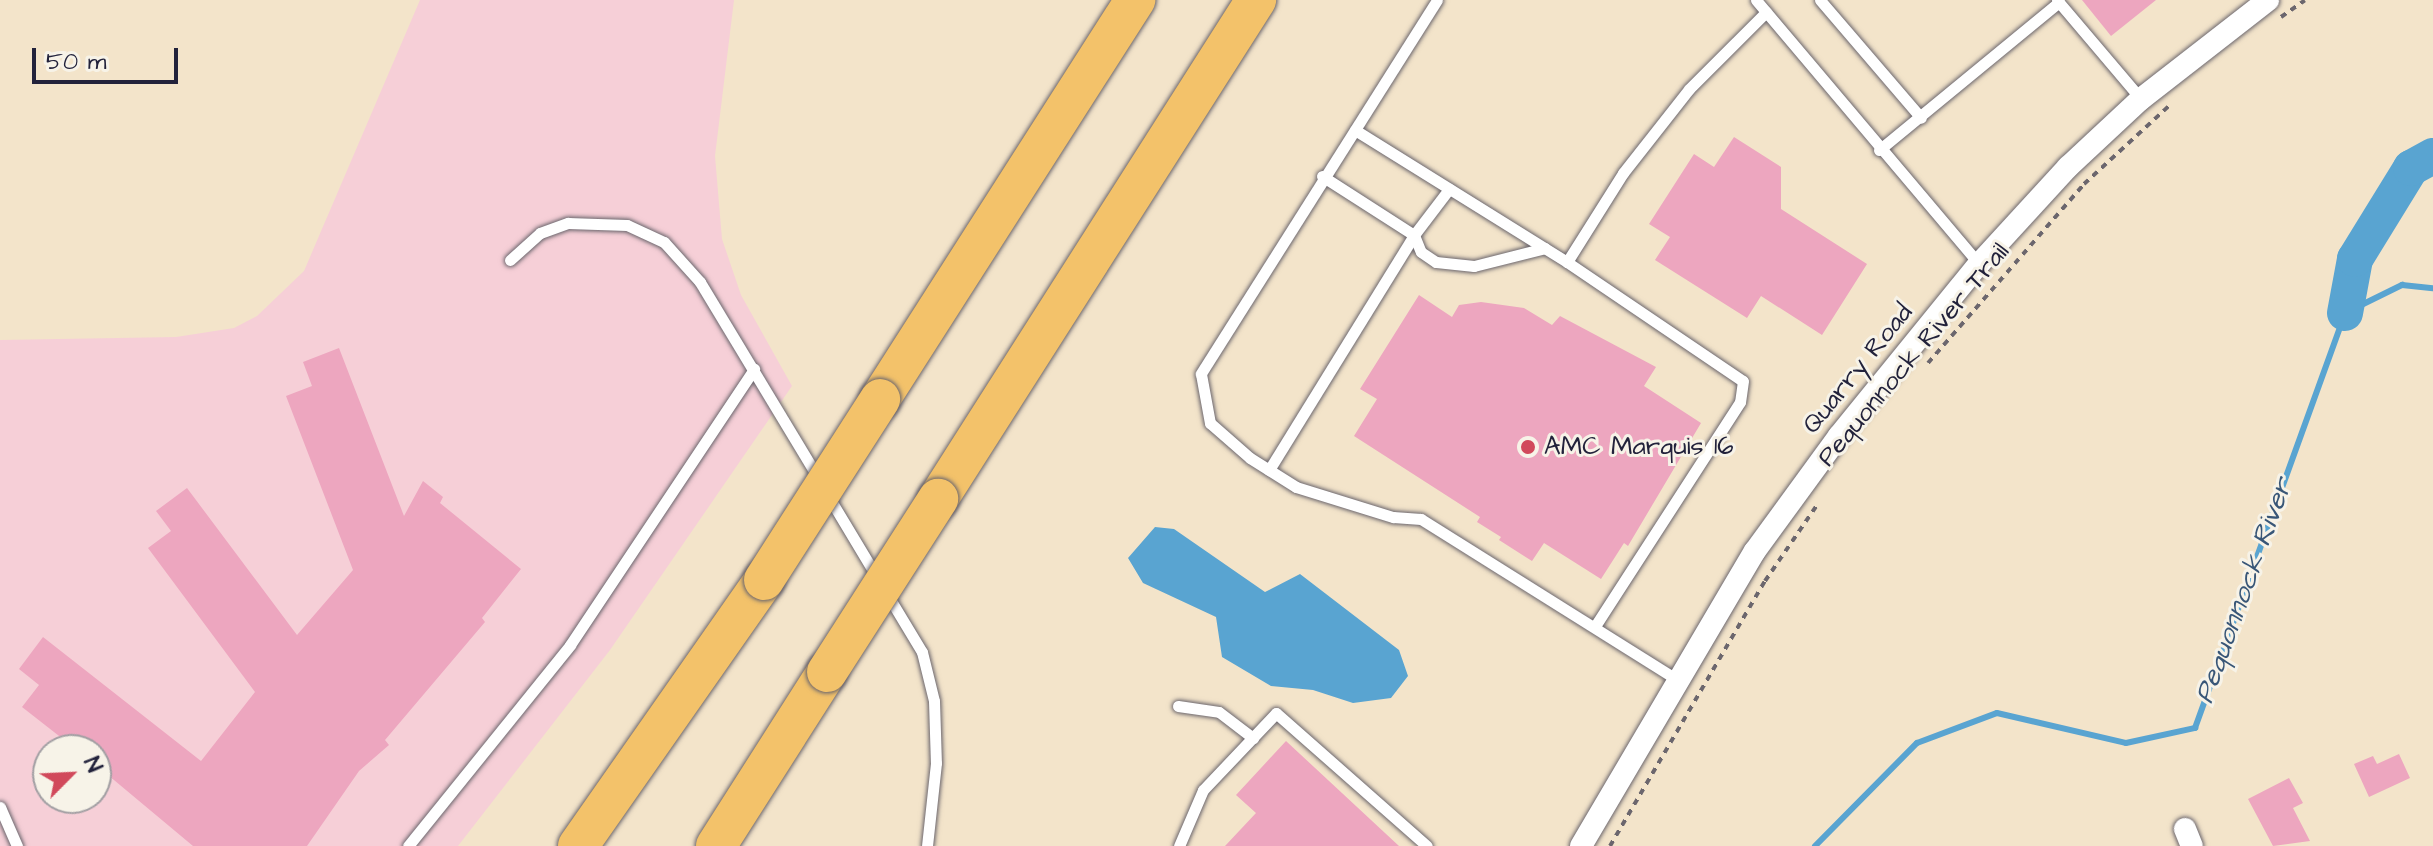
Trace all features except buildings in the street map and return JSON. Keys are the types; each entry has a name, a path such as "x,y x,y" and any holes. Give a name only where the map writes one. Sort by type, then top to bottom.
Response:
{"highway":[{"path":"578,846 764,580 1135,0"},
{"path":"716,846 1256,0"}],"street":[{"name":"Quarry Road","path":"1581,846 1676,679 1755,551 1830,449 1979,264 2068,167 2141,99 2274,9"}],"lane":[{"path":"1437,0 1355,130 1322,176 1201,374 1210,423 1269,470 1296,487 1393,517 1421,519 1676,679"},
{"path":"1756,0 1879,150 1979,264"},
{"path":"1820,0 1921,118"},
{"path":"1879,150 2058,1 2141,99"},
{"path":"1567,262 1623,173 1689,89 1766,12"},
{"path":"1355,130 1567,262 1743,381 1740,402 1595,626"},
{"path":"1322,176 1414,235 1421,252 1436,262 1474,266 1545,248"},
{"path":"1269,470 1414,235 1449,189"},
{"path":"510,260 533,238 568,223 615,223 648,233 685,262 754,369 922,652 936,732 927,846"},
{"path":"408,846 570,645 754,369"},
{"path":"1178,706 1219,712 1253,738"},
{"path":"1179,846 1203,790 1276,713 1427,846"},
{"path":"0,807 17,846"}],"path":[{"path":"2274,9 2305,0"},
{"name":"Pequonnock River Trail","path":"1918,374 2084,184 2180,96"},
{"name":"Pequonnock River Trail","path":"1610,846 1765,581 1823,496"}],"shaded area":[{"path":"420,0 734,0 715,156 722,239 741,295 792,386 610,650 458,846 0,846 0,340 176,337 234,328 257,316 304,271"}],"water":[{"path":"1155,527 1174,529 1265,592 1300,574 1399,650 1408,676 1391,698 1353,703 1313,690 1271,686 1222,657 1216,617 1143,583 1128,558"}],"waterway":[{"name":"Pequonnock River","path":"2345,313 2355,259 2411,168 2433,156"},
{"name":"Pequonnock River","path":"1815,846 1917,743 1997,713 2126,743 2195,728 2345,313 2402,285 2433,288"}],"place":[{"name":"AMC Marquis 16","path":"1528,447"}]}
